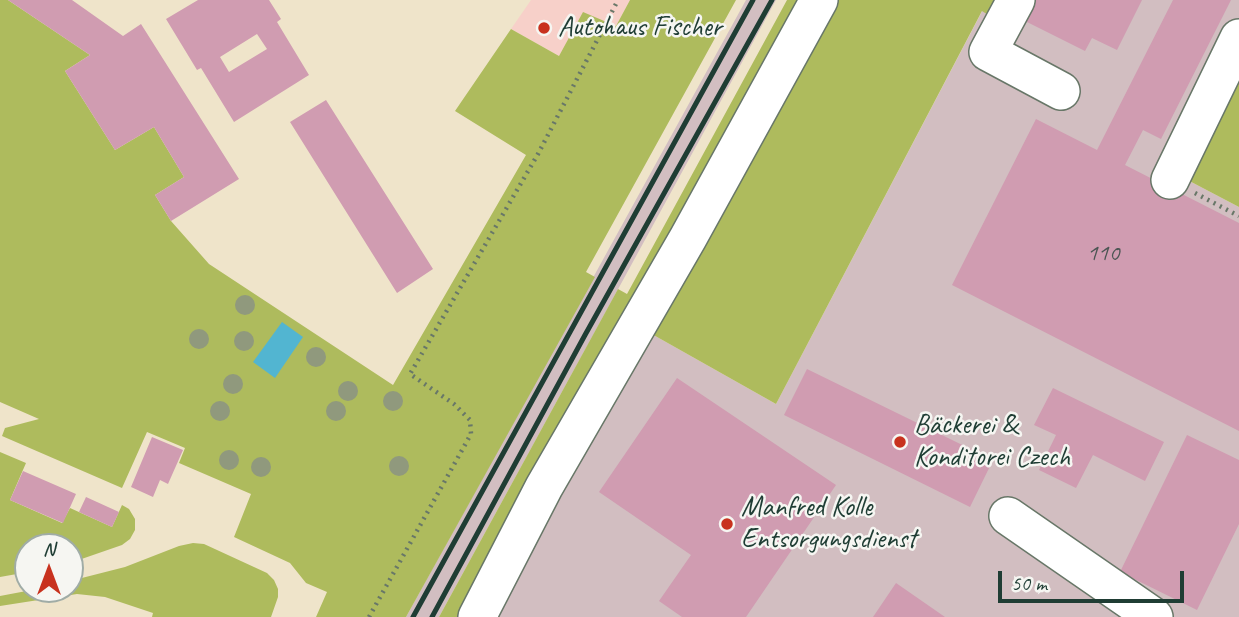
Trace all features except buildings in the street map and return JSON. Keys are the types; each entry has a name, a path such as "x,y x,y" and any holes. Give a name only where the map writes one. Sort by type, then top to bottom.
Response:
{"lane":[{"path":"477,617 544,487 688,238 819,0"},
{"path":"1016,0 988,52 1061,91"},
{"path":"1170,180 1239,38"},
{"path":"1007,516 1154,617"}],"path":[{"path":"369,617 471,434 470,420 454,404 410,374 538,154 618,0"},
{"path":"1170,180 1239,216"}],"shaded area":[{"name":"Autohaus Fischer","path":"531,0 630,0 616,26 583,13 559,56 511,29"},
{"path":"746,0 776,0 439,617 406,617"},
{"path":"988,0 1239,0 1239,50 1178,175 1239,207 1239,617 489,617 650,333 776,404"}],"green space":[{"path":"0,0 8,0 90,55 65,71 115,150 154,127 184,177 155,195 171,221 209,264 393,385 526,155 455,111 511,29 559,56 583,12 616,26 630,0 736,0 586,272 595,277 406,617 316,617 327,592 306,583 290,563 234,537 251,494 179,463 185,448 147,432 122,488 2,436 5,428 39,419 0,402"},
{"path":"787,0 1007,0 996,20 982,11 776,404 634,324 509,519 458,617 439,617 618,289 627,294"},
{"path":"1239,50 1239,207 1178,175"},
{"path":"0,452 26,463 10,500 62,523 70,508 112,527 122,505 129,509 135,519 135,530 130,539 122,545 84,558 84,533 14,533 14,574 0,577"},
{"path":"204,544 267,573 278,589 271,617 152,617 153,613 105,597 84,595 84,577 125,567 179,546"},
{"path":"14,593 14,603 19,603 0,606 0,596"}],"water":[{"path":"282,322 303,337 275,378 253,362"}],"railway":[{"path":"413,617 753,0"},
{"path":"432,617 772,0"}],"place":[{"name":"Autohaus Fischer","path":"544,28"},
{"name":"Bäckerei & Konditorei Czech","path":"900,442"},
{"name":"Manfred Kolle Entsorgungsdienst","path":"727,524"}]}
